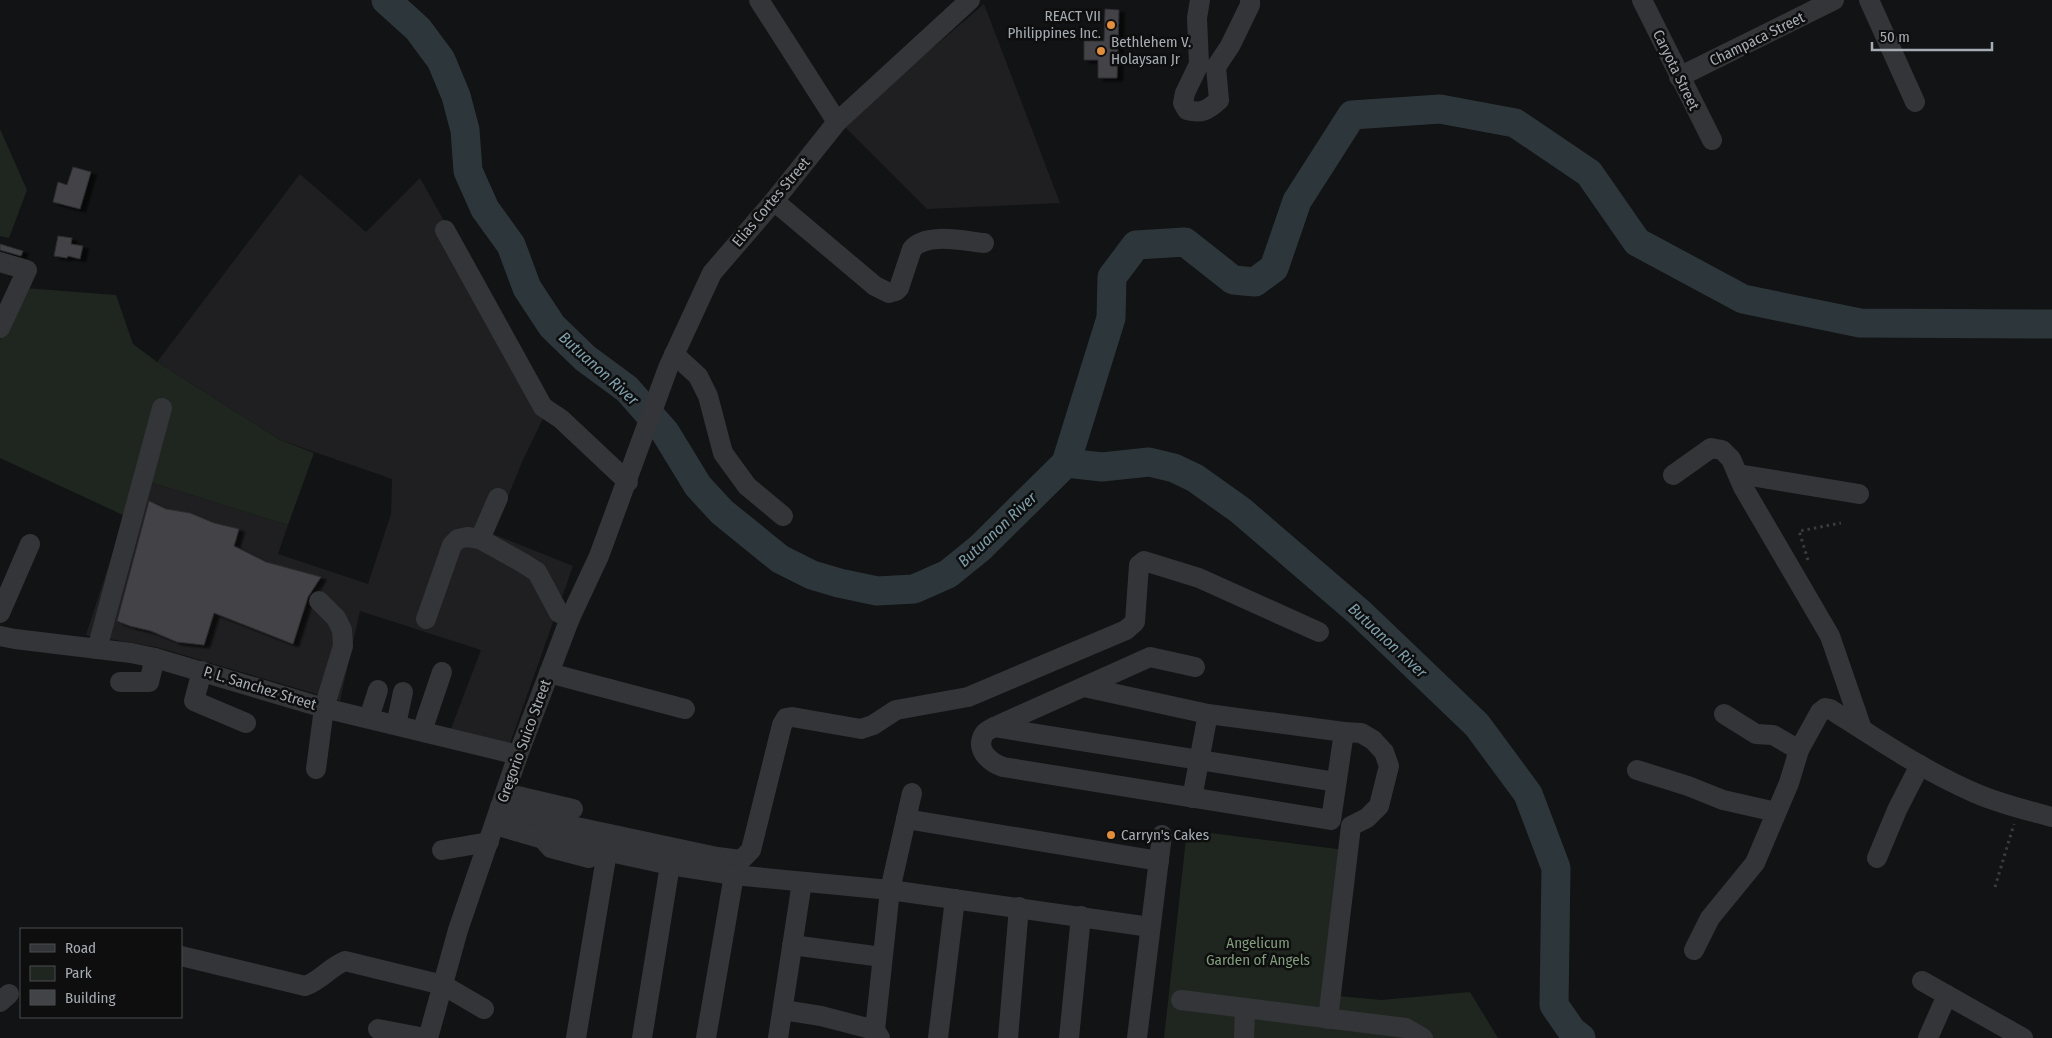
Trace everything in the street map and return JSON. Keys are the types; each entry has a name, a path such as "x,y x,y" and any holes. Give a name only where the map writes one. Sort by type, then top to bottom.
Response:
{"street":[{"path":"759,0 837,122"},
{"name":"Elias Cortes Street","path":"639,450 671,361 712,272 774,201 837,122 970,0"},
{"path":"1200,0 1197,18 1207,65 1230,46 1250,5 1250,0"},
{"name":"Caryota Street","path":"1642,0 1712,140"},
{"name":"Champaca Street","path":"1679,77 1834,0"},
{"path":"1869,0 1915,102"},
{"path":"774,201 875,286 889,293 896,291 912,249 921,242 939,239 984,243"},
{"path":"445,230 543,407 561,420 628,482"},
{"path":"0,262 27,270 0,328"},
{"path":"671,361 698,376 708,396 723,453 747,486 783,516"},
{"path":"97,649 162,408"},
{"path":"1673,475 1711,448 1722,450 1731,459 1743,487 1830,636 1862,729"},
{"name":"Gregorio Suico Street","path":"426,1038 458,930 518,755 570,618 599,556 639,450"},
{"path":"1738,474 1859,494"},
{"path":"480,539 498,498"},
{"path":"426,619 452,545 458,539 467,537 480,539 537,572 559,613 570,618"},
{"path":"0,612 30,544"},
{"path":"497,817 568,825 717,857 741,860 751,850 782,725 786,718 792,717 861,730 868,728 896,710 968,697 1126,630 1135,622 1139,565 1144,561 1199,578 1319,632"},
{"path":"316,769 324,708 343,646 343,636 336,618 319,601"},
{"name":"P. L. Sanchez Street","path":"0,636 155,658 324,708 518,755"},
{"path":"1084,687 1208,714 1361,733 1373,740 1384,752 1389,766 1379,806 1367,818 1351,826 1330,820 1003,767 992,763 984,755 982,742 984,734 994,727 1150,657 1195,667"},
{"path":"120,682 148,682 155,658"},
{"path":"202,671 194,701 246,724"},
{"path":"427,733 442,672"},
{"path":"549,672 685,710"},
{"path":"369,718 378,690"},
{"path":"427,733 451,690"},
{"path":"396,725 403,692"},
{"path":"1694,950 1714,913 1755,863 1789,783 1799,750 1820,712 1825,708 1830,709 1920,765 1975,793 2019,809 2052,817"},
{"path":"1192,798 1208,714"},
{"path":"1724,714 1756,734 1773,735 1799,750"},
{"path":"994,727 1336,782"},
{"path":"1330,820 1344,732"},
{"path":"1877,858 1897,810 1920,765"},
{"path":"1637,770 1688,786 1723,800 1776,812"},
{"path":"783,1010 821,1016 878,1034 882,957 890,890 912,793"},
{"path":"442,850 497,817 573,809"},
{"path":"497,817 543,839 556,831 597,840 604,851 576,1038"},
{"path":"906,819 1160,861"},
{"path":"1328,1018 1351,826"},
{"path":"1137,1038 1162,835"},
{"path":"604,851 670,865 734,874 890,890 1150,927"},
{"path":"642,1038 670,865"},
{"path":"706,1038 734,874"},
{"path":"778,1038 802,882"},
{"path":"938,1038 956,899"},
{"path":"1008,1038 1019,907"},
{"path":"1069,1038 1081,916"},
{"path":"792,945 882,957"},
{"path":"182,956 305,986 314,983 334,966 345,961 443,985 484,1009"},
{"path":"1922,980 2023,1038"},
{"path":"1928,1038 1947,995"},
{"path":"1181,1000 1406,1028 1423,1038"},
{"path":"1244,1009 1244,1038"},
{"path":"378,1029 426,1038"}],"path":[{"path":"1810,569 1799,531 1841,523"},
{"path":"1995,887 2015,820"}],"shaded area":[{"path":"984,4 1060,203 927,209 843,125"},
{"path":"300,174 366,232 420,178 544,399 552,400 522,462 493,534 573,566 509,746 449,734 481,650 360,611 340,701 156,647 86,635 137,478 288,525 278,554 368,584 391,514 392,479 280,440 157,362"}],"green space":[{"path":"0,129 27,190 9,238 0,236"},
{"path":"24,288 116,295 133,344 157,362 280,440 314,453 288,525 137,478 125,516 0,458 0,340"},
{"name":"Angelicum Garden of Angels","path":"1187,830 1353,851 1339,996 1381,1000 1470,992 1498,1038 1164,1038"}],"building":[{"name":"Bethlehem V. Holaysan Jr","path":"1105,9 1119,10 1117,78 1098,78 1098,60 1084,60 1084,41 1104,41"},
{"path":"73,167 91,172 80,209 53,202 58,182 67,185"},
{"path":"58,236 72,238 71,244 83,246 80,259 68,256 67,258 54,256"},
{"path":"0,244 23,251 21,256 0,250"},
{"path":"149,501 166,509 190,513 214,523 239,529 234,546 266,562 321,577 308,597 293,644 214,613 204,645 177,642 151,631 117,621"}],"waterway":[{"name":"Butuanon River","path":"386,0 418,29 441,60 456,96 465,130 468,171 485,209 511,245 527,288 552,326 585,358 627,389 665,432 698,486 722,512 780,559 812,575 839,583 877,591 914,589 948,574 980,548 1066,463 1102,467 1149,462 1174,468 1195,478 1240,510 1360,613 1477,725 1528,794 1556,868 1554,1005 1572,1031 1581,1038"},
{"path":"1066,463 1111,318 1112,277 1136,245 1185,242 1233,280 1255,282 1274,268 1297,201 1352,115 1440,109 1515,123 1589,173 1637,242 1743,299 1860,323 2052,324"}],"place":[{"name":"REACT VII Philippines Inc.","path":"1111,25"},
{"name":"Bethlehem V. Holaysan Jr","path":"1101,51"},
{"name":"Carryn's Cakes","path":"1111,835"}]}
